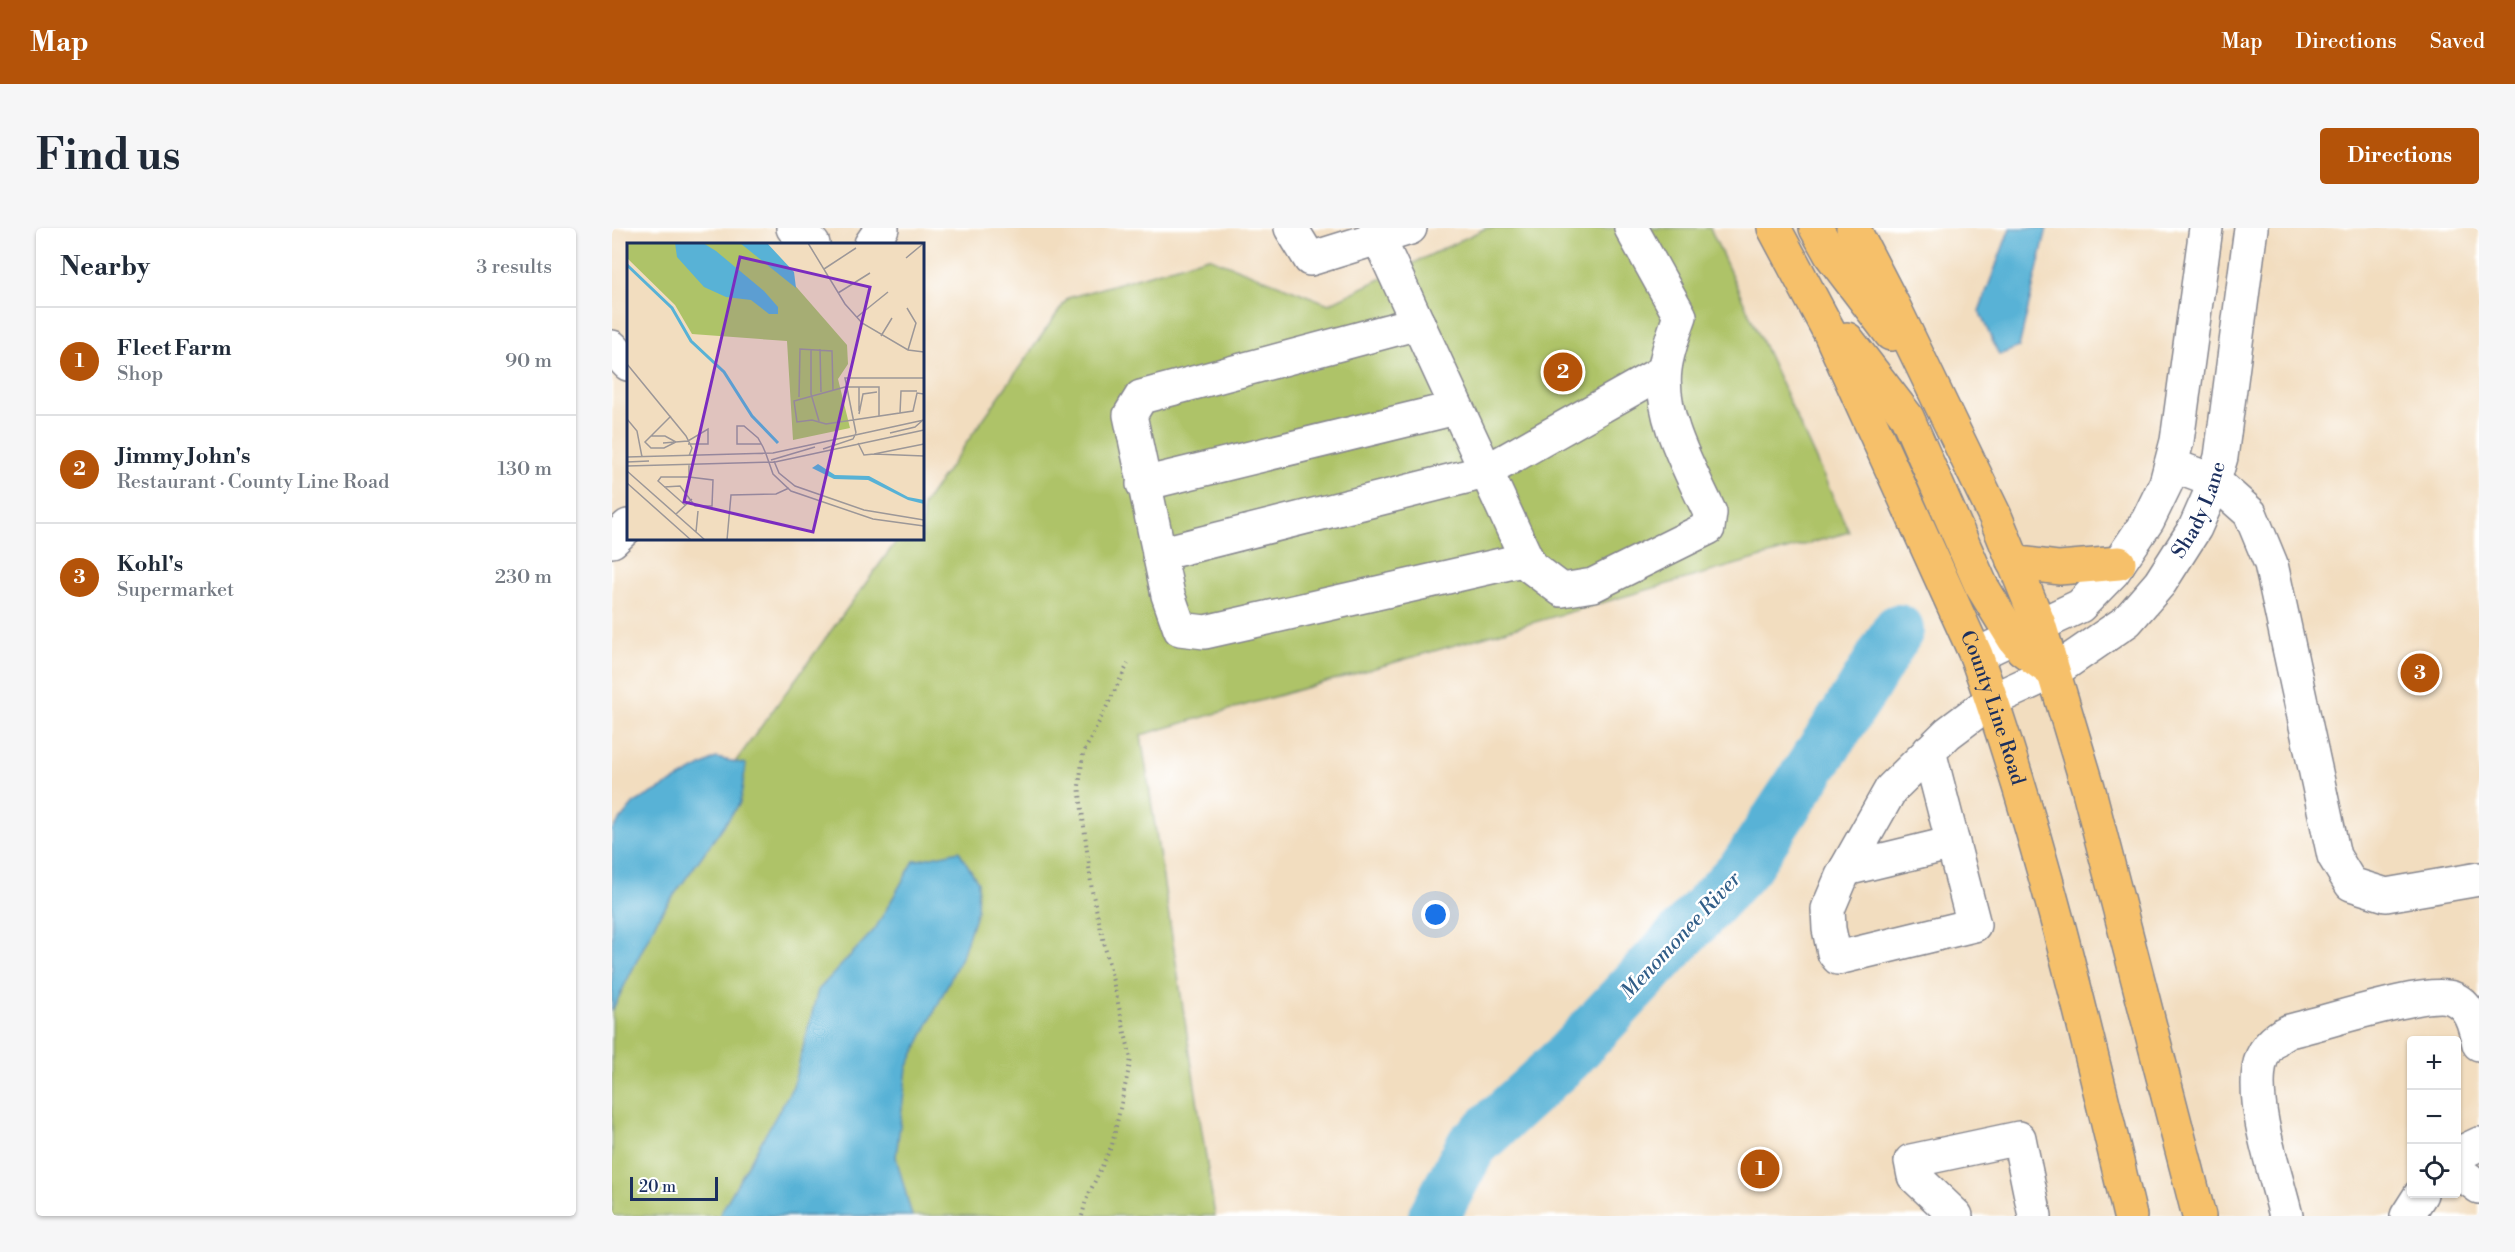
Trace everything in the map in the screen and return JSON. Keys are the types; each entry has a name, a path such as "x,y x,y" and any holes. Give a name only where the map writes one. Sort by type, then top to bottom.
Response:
{"main road":[{"name":"County Line Road","path":"1774,228 1830,333 1976,655 1992,700 2066,945 2130,1216"},
{"path":"1816,228 1831,255 1935,393"},
{"path":"1852,228 1995,516 2013,562 2026,631"},
{"path":"1803,282 1907,417 1981,585 2026,631 2053,672 2088,787 2199,1216"},
{"path":"2013,562 2059,568 2119,563"}],"street":[{"path":"793,228 812,243"},
{"path":"872,243 882,228"},
{"path":"1291,228 1310,258 1378,233 1410,228"},
{"path":"1378,233 1485,472 1530,566 1562,590 1593,585 1708,528 1710,513 1669,423 1664,371 1680,316 1631,228"},
{"name":"Shady Lane","path":"1976,655 2080,606 2119,563 2148,520 2166,483 2177,441 2206,228"},
{"name":"Shady Lane","path":"1953,843 1974,925 1838,958 1834,953 1830,937 1828,909 1846,869 1891,789 1947,733 1992,700 2053,672 2127,621 2160,583 2194,528 2214,481 2221,457 2251,228"},
{"path":"1418,324 1141,397 1130,415 1168,595 1180,629 1205,632 1527,559"},
{"path":"612,347 627,363"},
{"path":"1160,554 1485,472 1664,371"},
{"path":"1143,484 1456,408"},
{"path":"2171,465 2214,481 2250,513 2271,564 2334,856 2351,884 2386,895 2479,879"},
{"path":"612,541 627,526"},
{"path":"1846,869 1953,843 1929,751"},
{"path":"2286,1216 2267,1140 2259,1096 2261,1061 2264,1053 2279,1036 2289,1031 2373,1009 2421,998 2445,996 2462,1004 2469,1013 2479,1044"},
{"path":"1956,1216 1914,1176 1911,1161 2019,1138 2035,1216"},
{"path":"2461,1153 2479,1144"},
{"path":"2461,1173 2479,1187"},
{"path":"2407,1216 2418,1198"}],"path":[{"path":"1082,1216 1086,1200 1112,1145 1131,1059 1092,891 1079,786 1083,754 1128,664"}],"green space":[{"path":"1486,228 1710,228 1849,532 1141,735 1215,1216 612,1216 612,954 660,865 897,540 924,540 924,504 1068,298 1208,257 1329,304"}],"water":[{"path":"2010,228 2047,228 2019,347 1999,355 1979,311"},
{"path":"716,758 746,764 740,803 659,916 612,1011 612,830 634,803"},
{"path":"959,851 978,882 977,910 963,953 907,1068 896,1157 912,1216 719,1216 793,1086 818,990 875,929 914,861"}],"waterway":[{"name":"Menomonee River","path":"1434,1216 1472,1145 1567,1058 1746,866 1862,690 1898,630"}],"place":[{"name":"Jimmy John's","path":"1563,372"},
{"name":"Kohl's","path":"2420,673"},
{"name":"Fleet Farm","path":"1760,1169"}]}
